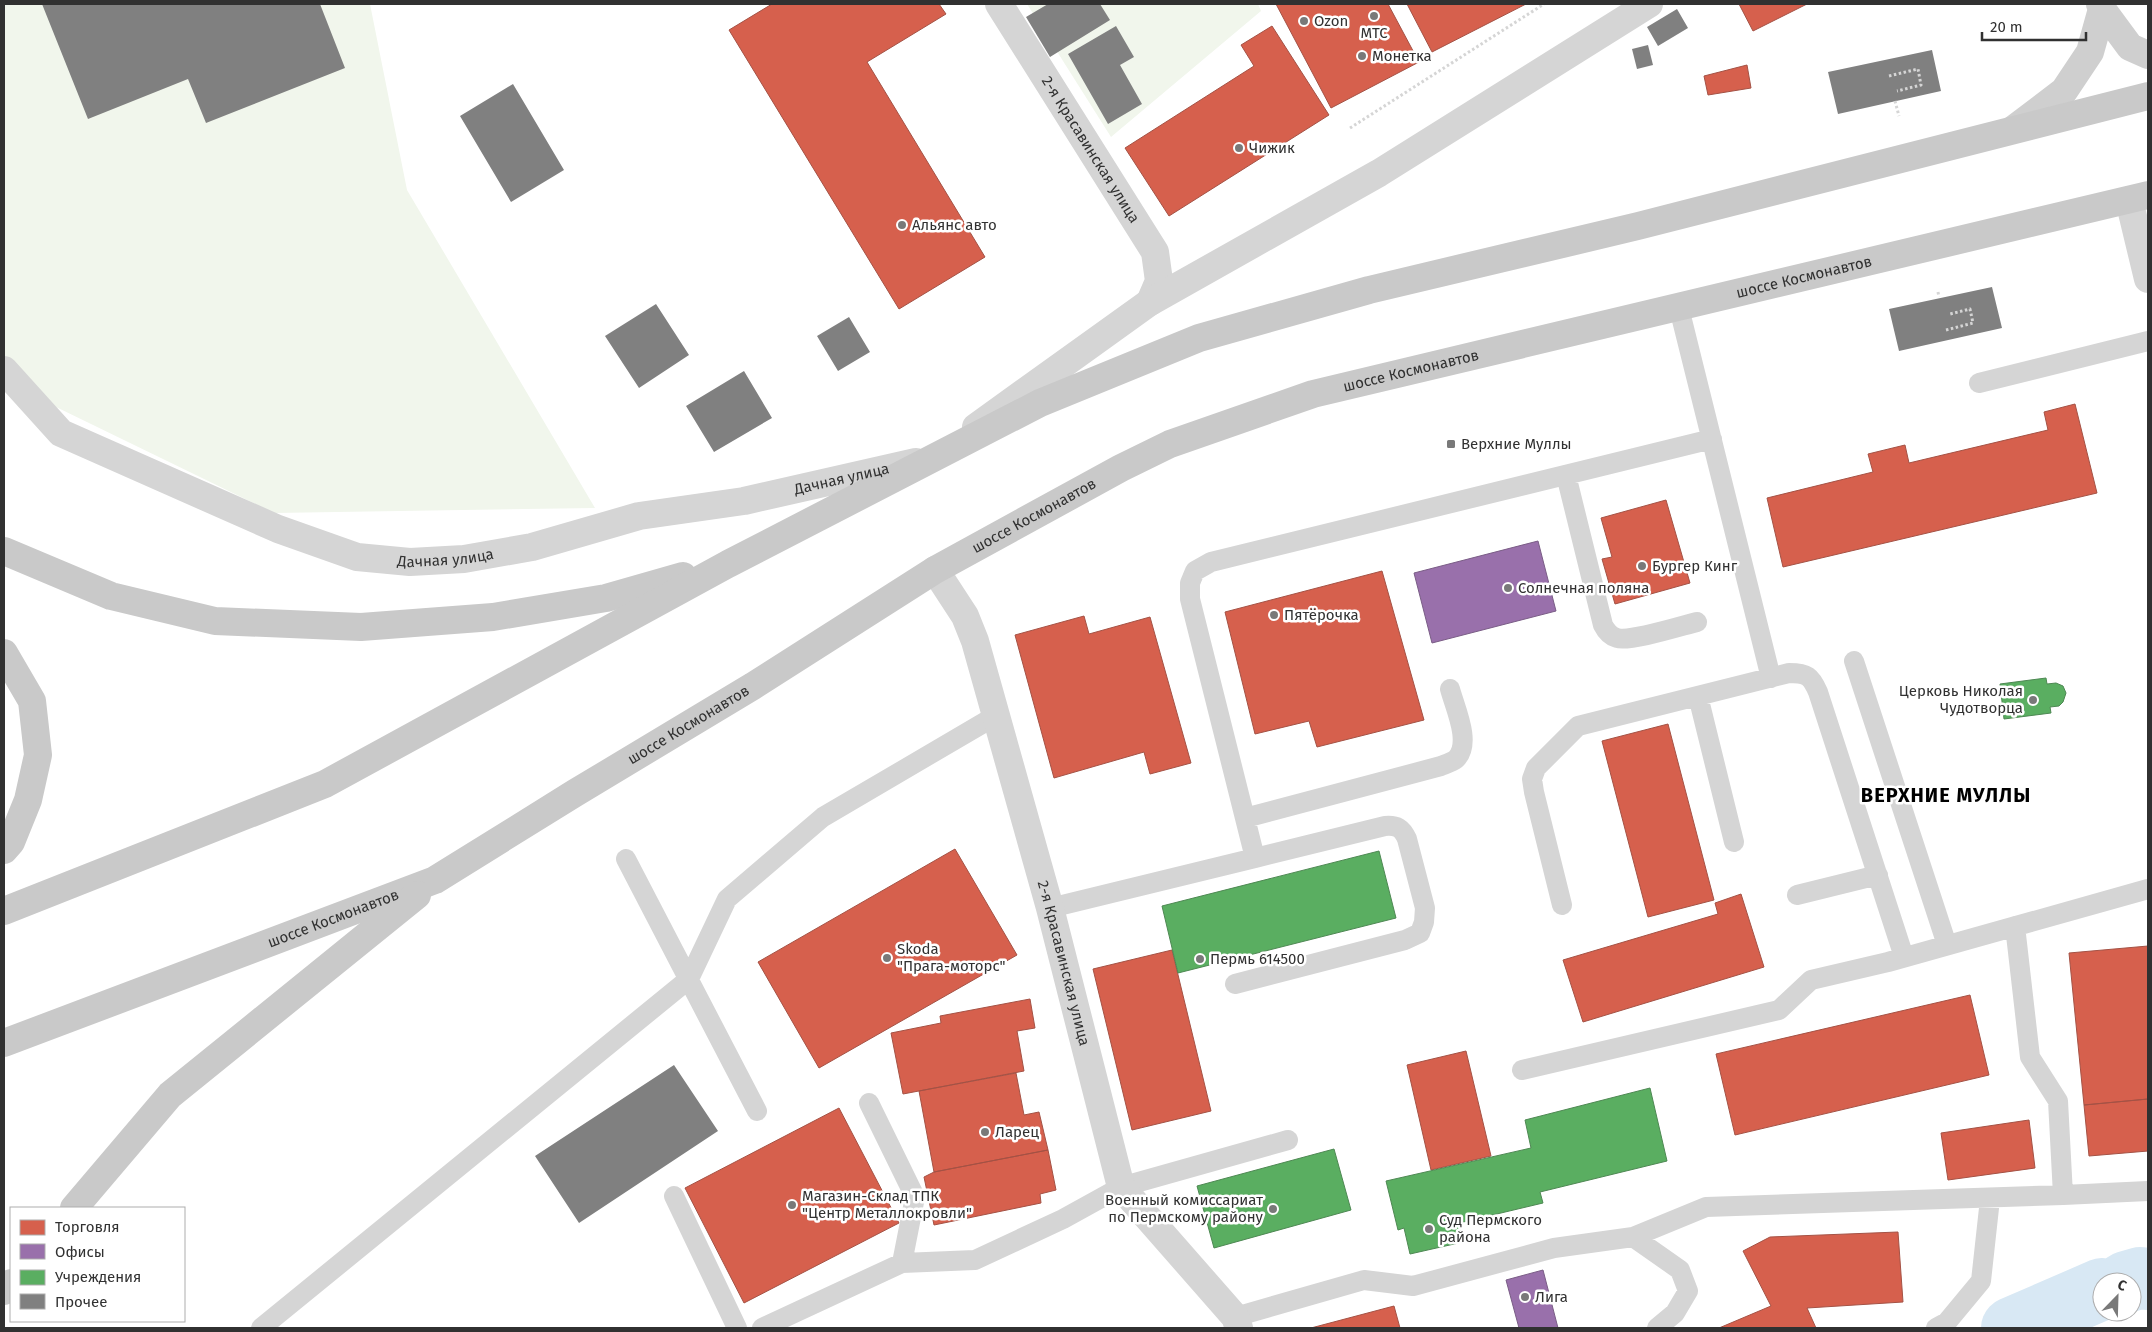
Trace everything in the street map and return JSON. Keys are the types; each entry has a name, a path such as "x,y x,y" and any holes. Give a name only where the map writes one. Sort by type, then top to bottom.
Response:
{"main road":[{"path":"4,911 325,784 728,564 930,459 1040,403 1198,338 1369,290 1638,226 2148,96"},
{"name":"шоссе Космонавтов","path":"4,1043 435,880 575,793 754,686 935,570 1121,468 1170,444 1313,394 2138,198"},
{"path":"4,551 111,596 216,620 360,627 493,617 606,598 728,564"},
{"path":"4,653 32,701 38,755 28,800 11,842 4,850"},
{"path":"75,1207 170,1095 435,880"}],"street":[{"name":"2-я Красавинская улица","path":"999,4 1155,252 1159,281 1150,302"},
{"path":"930,459 1150,302 1379,173 1615,13 1649,4"},
{"path":"2101,6 2130,47 2148,55"},
{"path":"2014,129 2064,91 2090,52 2101,6"},
{"path":"2138,198 2148,279"},
{"name":"Дачная улица","path":"4,370 61,433 278,529 357,557 410,562 464,559 532,547 639,516 744,501 930,459"},
{"name":"2-я Красавинская улица","path":"935,570 965,616 975,641 1050,908 1121,1187 1237,1323"}],"lane":[{"path":"1679,308 1771,678"},
{"path":"1979,383 2148,341"},
{"path":"1255,858 1190,598 1190,583 1195,571 1211,562 1712,439"},
{"path":"1566,475 1603,625 1608,633 1618,638 1631,638 1697,622"},
{"path":"1854,661 1947,945"},
{"path":"1562,905 1532,779 1536,768 1578,726 1789,673 1802,674 1812,680 1818,692 1904,957"},
{"path":"1245,818 1441,766 1455,759 1463,747 1450,689"},
{"path":"1698,696 1734,842"},
{"path":"261,1328 689,979 727,899 823,817 997,715"},
{"path":"1050,908 1384,826 1394,825 1403,830 1407,839 1424,908 1424,922 1420,933 1405,940 1235,984"},
{"path":"626,859 757,1111"},
{"path":"1797,895 1878,875"},
{"path":"1522,1070 1779,1010 1810,980 1904,957 2148,889"},
{"path":"2016,926 2030,1057 2058,1101 2063,1195"},
{"path":"869,1103 915,1197 902,1262"},
{"path":"762,1328 902,1262 975,1260 1063,1219 1121,1187 1288,1140"},
{"path":"1237,1323 1364,1280 1413,1286 1554,1248 1633,1236 1706,1207 1990,1199 2148,1190"},
{"path":"674,1196 737,1328"},
{"path":"1936,1328 1947,1322 1981,1281 1990,1199"},
{"path":"1633,1236 1680,1270 1688,1291 1675,1313 1657,1328"}],"path":[{"path":"1350,128 1544,4"},
{"path":"1889,76 1918,69 1921,85 1896,91"},
{"path":"1895,101 1899,116"},
{"path":"1938,292 1939,297"},
{"path":"1946,330 1973,324 1970,309 1950,314"}],"shaded area":[{"path":"4,4 370,4 407,190 595,508 274,513 54,406 4,376"},
{"path":"1027,4 1258,4 1261,11 1111,137"}],"building: Торговля":[{"path":"772,4 939,4 946,14 867,62 985,257 899,309 729,30"},
{"path":"1276,4 1388,4 1419,62 1331,108"},
{"path":"1407,4 1526,4 1432,52"},
{"path":"1739,4 1807,4 1753,31"},
{"path":"1272,26 1329,115 1169,216 1125,148 1254,66 1241,45"},
{"path":"1747,65 1751,88 1708,95 1704,76"},
{"path":"2075,404 2097,493 1783,567 1767,498 1873,472 1868,454 1905,445 1909,463 2048,430 2044,412"},
{"path":"1666,500 1690,583 1615,604 1602,559 1612,557 1601,518"},
{"path":"1382,571 1424,720 1317,747 1309,721 1255,734 1225,612"},
{"path":"1084,616 1089,634 1150,617 1191,763 1150,774 1144,752 1054,778 1015,635"},
{"path":"1668,724 1714,900 1648,917 1602,741"},
{"name":"Skoda \"Прага-моторс\"","path":"955,849 1017,955 819,1068 758,962"},
{"path":"1741,894 1764,967 1583,1022 1563,960 1718,914 1715,903"},
{"path":"2148,946 2148,1099 2084,1105 2069,953"},
{"path":"1172,950 1211,1111 1132,1130 1093,969"},
{"path":"1970,995 1989,1075 1735,1135 1716,1054"},
{"path":"1030,999 1035,1028 1017,1031 1024,1071 903,1094 891,1033 941,1023 940,1016"},
{"path":"1466,1051 1491,1156 1431,1170 1407,1065"},
{"name":"Ларец","path":"1016,1073 1024,1115 1039,1112 1048,1150 934,1172 919,1091"},
{"path":"2148,1099 2148,1151 2089,1156 2084,1105"},
{"name":"Магазин-Склад ТПК \"Центр Металлокровли\"","path":"839,1108 899,1223 744,1303 685,1188"},
{"path":"2029,1120 2035,1168 1948,1180 1941,1133"},
{"path":"1048,1150 1056,1190 1040,1194 1041,1203 934,1225 924,1177 934,1172"},
{"path":"1898,1232 1903,1302 1807,1308 1816,1328 1719,1328 1771,1306 1743,1251 1770,1237"},
{"path":"1394,1306 1400,1328 1311,1328"}],"building: Офисы":[{"path":"1538,541 1556,611 1432,643 1414,573"},
{"path":"1543,1270 1558,1328 1519,1328 1506,1280"}],"building: Учреждения":[{"name":"Церковь Николая Чудотворца","path":"2046,678 2047,684 2056,683 2063,686 2066,693 2063,702 2059,706 2050,707 2051,713 2004,719 2000,684"},
{"path":"1379,851 1396,918 1178,973 1162,906"},
{"path":"1650,1088 1667,1161 1540,1192 1543,1203 1459,1223 1463,1242 1410,1254 1404,1228 1398,1230 1386,1181 1531,1148 1525,1120"},
{"path":"1334,1149 1351,1210 1214,1248 1197,1186"}],"building: Прочее":[{"path":"42,4 320,4 345,68 206,123 188,79 88,119"},
{"path":"1048,4 1100,4 1110,20 1050,57 1026,17"},
{"path":"1677,9 1688,28 1658,46 1647,27"},
{"path":"1116,26 1134,57 1120,65 1142,104 1108,124 1068,54"},
{"path":"1648,45 1653,65 1637,69 1632,49"},
{"path":"1932,50 1941,91 1838,114 1828,72"},
{"path":"513,84 564,170 511,202 460,116"},
{"path":"1992,287 2002,328 1899,351 1889,309"},
{"path":"656,304 689,355 639,388 605,336"},
{"path":"849,317 870,352 838,371 817,336"},
{"path":"744,371 772,418 714,452 686,406"},
{"path":"674,1065 718,1131 579,1223 535,1156"}],"waterway":[{"path":"2142,1278 2148,1279"},
{"path":"2012,1328 2092,1293"}],"place":[{"name":"МТС","path":"1374,16"},
{"name":"Ozon","path":"1304,21"},
{"name":"Монетка","path":"1362,56"},
{"name":"Чижик","path":"1239,148"},
{"name":"Альянс авто","path":"902,225"},
{"name":"Верхние Муллы","path":"1451,444"},
{"name":"Бургер Кинг","path":"1642,566"},
{"name":"Солнечная поляна","path":"1508,588"},
{"name":"Пятёрочка","path":"1274,615"},
{"name":"Церковь Николая Чудотворца","path":"2033,700"},
{"name":"Skoda \"Прага-моторс\"","path":"887,958"},
{"name":"Пермь 614500","path":"1200,959"},
{"name":"Ларец","path":"985,1132"},
{"name":"Магазин-Склад ТПК \"Центр Металлокровли\"","path":"792,1205"},
{"name":"Военный комиссариат по Пермскому району","path":"1273,1209"},
{"name":"Суд Пермского района","path":"1429,1229"},
{"name":"Лига","path":"1525,1297"}],"district":[{"name":"ВЕРХНИЕ МУЛЛЫ","path":"1946,795"}]}
